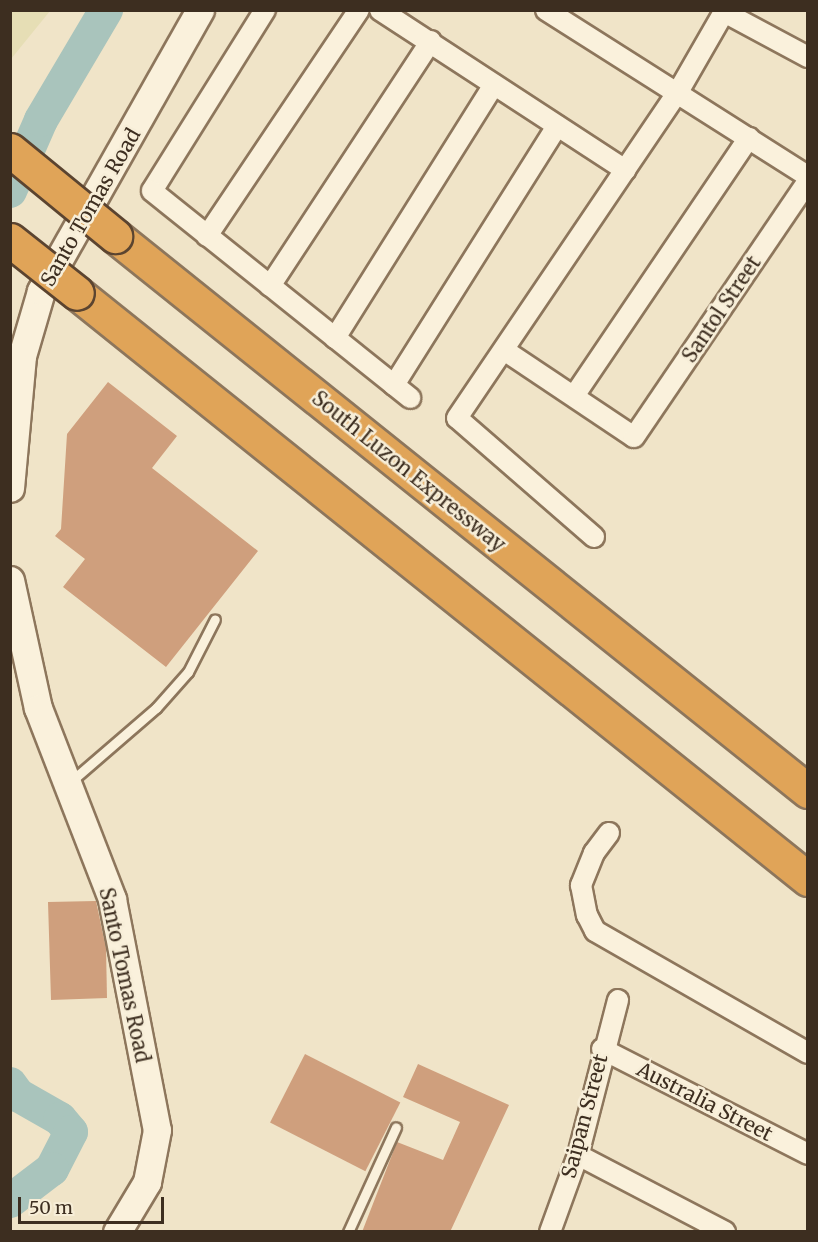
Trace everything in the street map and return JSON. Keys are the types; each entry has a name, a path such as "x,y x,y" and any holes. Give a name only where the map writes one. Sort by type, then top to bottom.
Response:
{"highway":[{"name":"South Luzon Expressway","path":"10,150 807,791"},
{"path":"10,240 807,879"}],"street":[{"name":"Santo Tomas Road","path":"10,488 22,356 41,291 200,10"},
{"path":"265,10 152,191 410,398"},
{"path":"207,236 358,10"},
{"path":"380,10 431,41 625,170"},
{"path":"546,10 807,176"},
{"path":"594,537 457,418 678,92 723,11 807,57"},
{"path":"270,286 431,41"},
{"path":"335,338 494,85"},
{"path":"394,385 557,126"},
{"path":"504,350 573,396 749,138"},
{"name":"Santol Street","path":"573,396 634,437 807,182"},
{"name":"Santo Tomas Road","path":"10,580 38,708 112,899 158,1130 147,1182 125,1229"},
{"path":"609,833 594,852 581,885 587,915 595,931 807,1053"},
{"name":"Saipan Street","path":"549,1232 578,1155 602,1049 618,1000"},
{"name":"Australia Street","path":"602,1049 805,1148"},
{"path":"578,1155 725,1232"}],"lane":[{"path":"68,785 156,708 188,672 214,619"},
{"path":"348,1232 396,1127"}],"shaded area":[{"path":"10,11 50,11 11,59"}],"building":[{"path":"108,382 177,436 152,468 258,551 166,667 63,587 85,559 55,536 61,529 67,434"},
{"path":"96,901 106,948 107,998 51,1000 48,902"},
{"path":"305,1054 400,1103 365,1171 270,1123"},
{"path":"418,1064 509,1105 450,1232 362,1232 397,1142 443,1160 460,1122 403,1097"}],"waterway":[{"path":"10,191 41,120 106,10"},
{"path":"10,1084 18,1095 60,1119 71,1132 52,1169 10,1201"}]}
